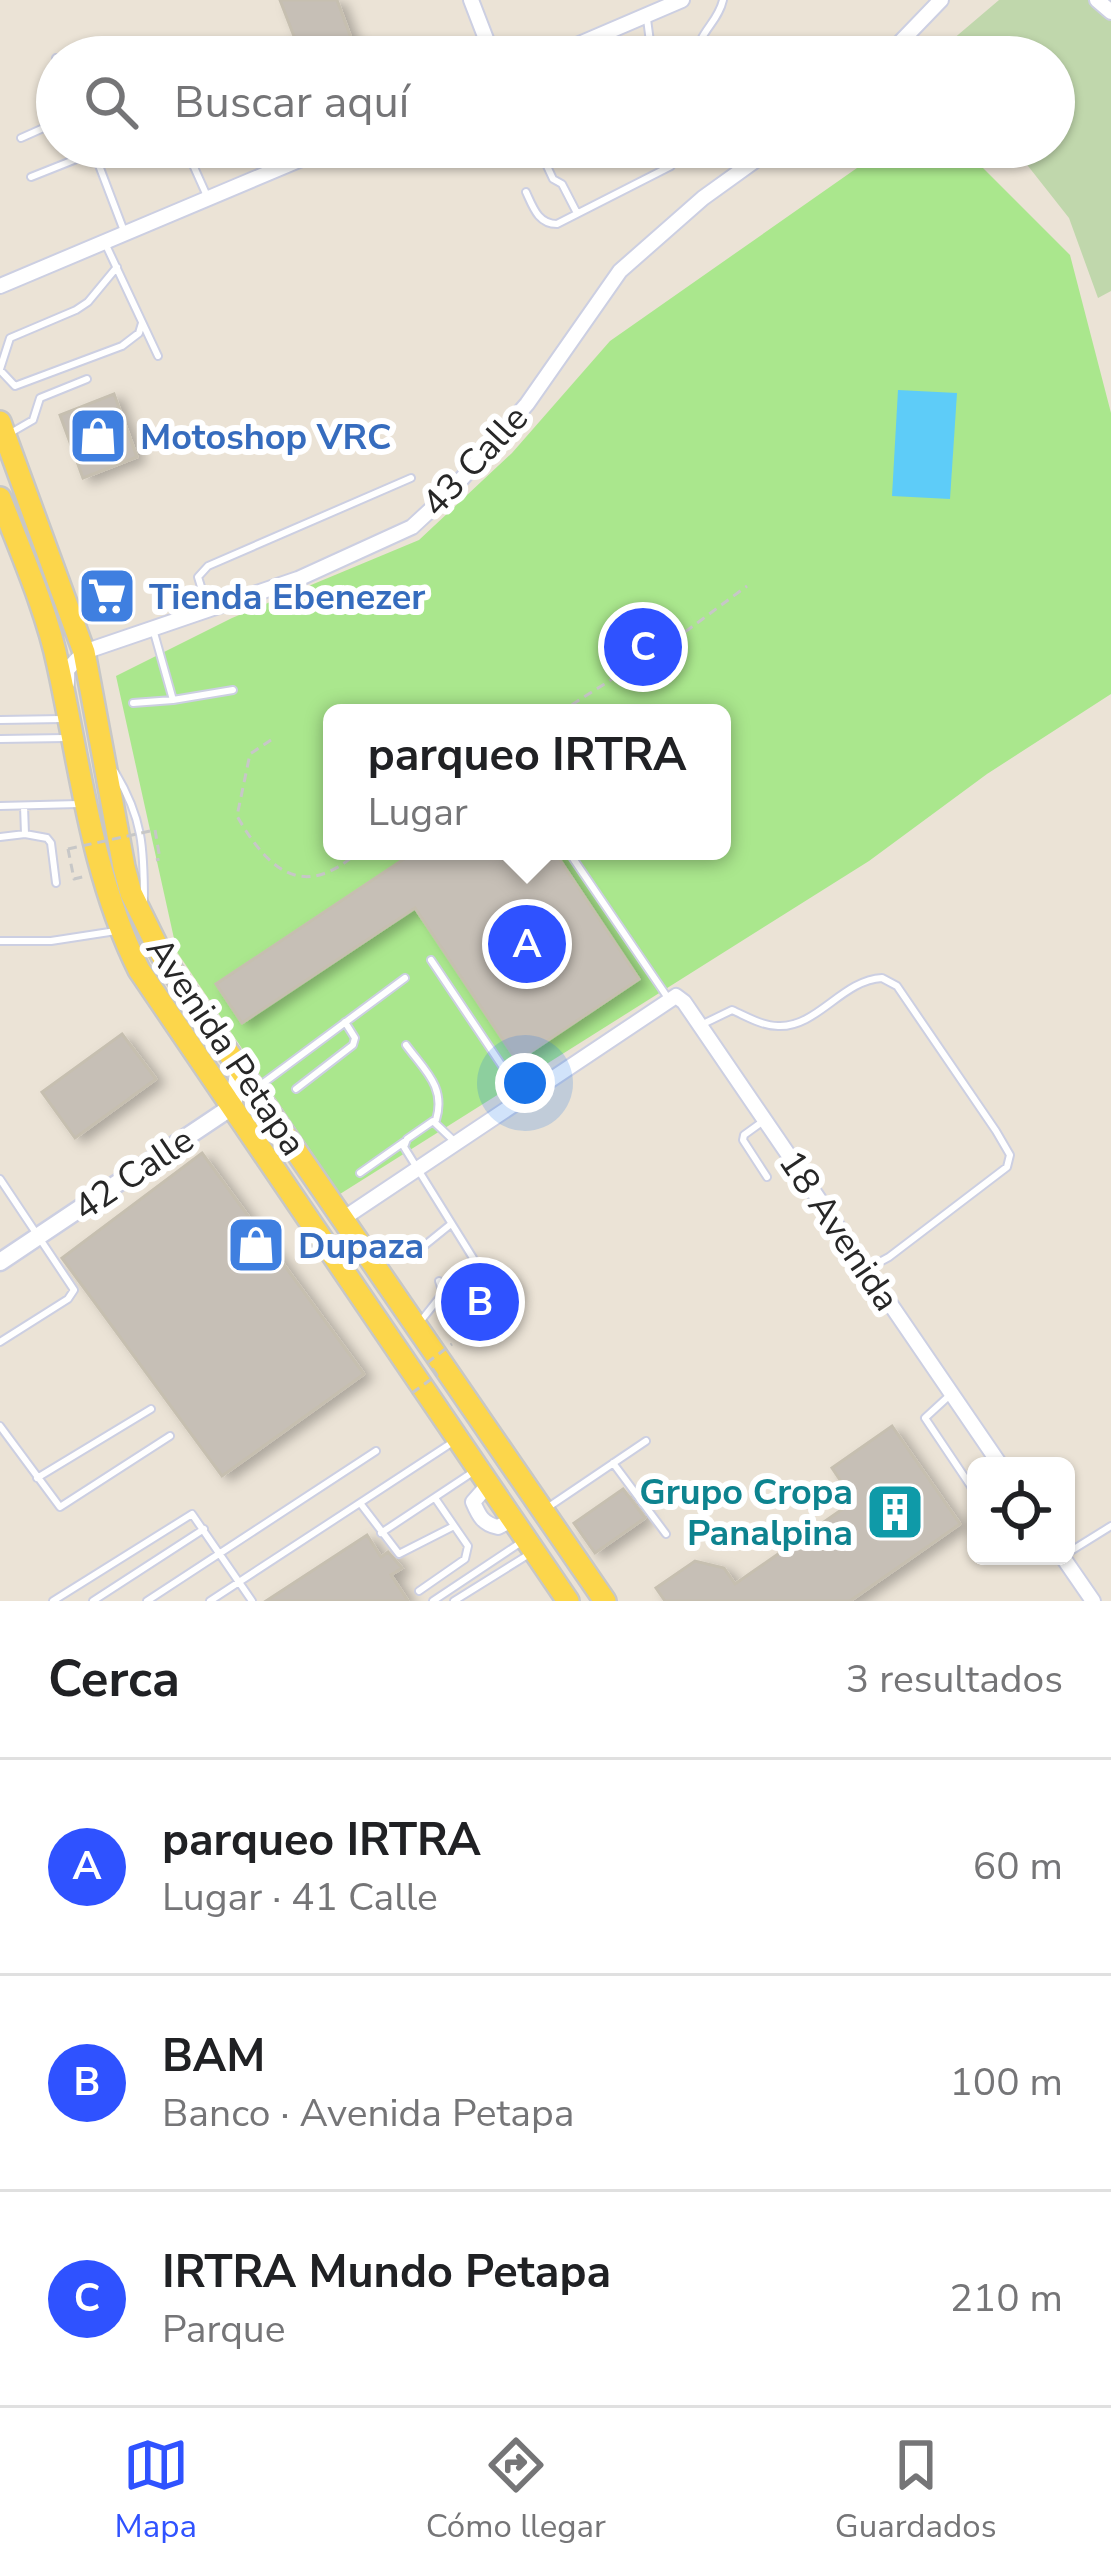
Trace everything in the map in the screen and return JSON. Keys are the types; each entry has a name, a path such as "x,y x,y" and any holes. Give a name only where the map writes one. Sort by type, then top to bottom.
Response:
{"main road":[{"name":"Avenida Petapa","path":"2,429 84,652 124,867 144,924 605,1601"},
{"name":"Avenida Petapa","path":"1,506 58,661 82,804 109,904 140,970 568,1601"}],"street":[{"path":"471,0 485,36"},
{"path":"598,36 682,0"},
{"path":"906,36 941,0"},
{"path":"1097,0 1111,13"},
{"path":"0,286 281,168"},
{"name":"43 Calle","path":"84,652 334,564 412,526 452,490 527,404 620,271 745,168"},
{"path":"68,723 67,670 84,652"},
{"path":"344,1218 672,997"},
{"name":"18 Avenida","path":"672,997 700,1026 995,1457"},
{"name":"42 Calle","path":"0,1262 232,1106 239,1067"},
{"path":"1069,1565 1093,1601"}],"lane":[{"path":"701,36 720,13 723,0"},
{"path":"646,15 649,36"},
{"path":"20,138 36,131"},
{"path":"32,178 53,168"},
{"path":"100,168 126,234"},
{"path":"195,168 209,199"},
{"path":"548,168 578,213"},
{"path":"526,192 537,215 549,224 666,168"},
{"path":"105,243 158,356"},
{"path":"117,267 76,310 10,338 0,369 15,386 122,346 140,333 142,322"},
{"path":"2,429 33,419 40,398 87,379"},
{"path":"208,610 198,577 208,566 411,478"},
{"path":"154,629 173,700"},
{"path":"133,703 233,690"},
{"path":"0,720 68,723"},
{"path":"0,739 68,723"},
{"path":"0,806 82,804"},
{"path":"24,806 25,834"},
{"path":"0,838 25,834 50,840 56,883"},
{"path":"574,860 672,997"},
{"path":"0,940 50,941 120,930"},
{"path":"431,960 523,1097"},
{"path":"255,1090 405,978"},
{"path":"700,1026 732,1010 783,1027 806,1018 856,983 882,978 897,986 1010,1155 1007,1167 867,1269"},
{"path":"296,1088 353,1045 355,1038 345,1022"},
{"path":"360,1173 436,1122 440,1092 406,1046"},
{"path":"765,1120 743,1137 767,1177"},
{"path":"436,1122 455,1143"},
{"path":"404,1142 405,1152 473,1258 473,1265 443,1291 418,1325"},
{"path":"0,1179 73,1293 0,1342"},
{"path":"373,1259 416,1256 452,1224"},
{"path":"439,1281 443,1291"},
{"path":"953,1394 938,1402 925,1418 967,1481"},
{"path":"37,1478 151,1409"},
{"path":"0,1426 60,1507 170,1436"},
{"path":"210,1601 458,1439"},
{"path":"544,1510 646,1441"},
{"path":"147,1601 376,1451"},
{"path":"614,1462 666,1534"},
{"path":"381,1533 435,1498 483,1478"},
{"path":"418,1591 468,1552 435,1498"},
{"path":"360,1503 399,1554 454,1526"},
{"path":"52,1601 187,1515 196,1518 252,1601"},
{"path":"1075,1548 1111,1526"},
{"path":"93,1601 204,1529"},
{"path":"433,1601 530,1545"},
{"path":"454,1601 530,1545"}],"path":[{"path":"573,704 747,586"},
{"path":"271,740 250,754 237,816 256,848 272,866 303,876 321,875 349,860"},
{"path":"74,879 68,849 154,830 160,859"},
{"path":"412,1393 437,1375 428,1362 452,1344"}],"green space":[{"path":"999,0 1111,0 1111,291 1098,298 1069,218 1030,168 1075,168 1075,36 957,36"},
{"path":"857,168 983,168 1070,255 1111,413 1111,694 987,774 869,861 340,1194 177,952 116,676 232,618 419,540 512,453 610,341"}],"water":[{"path":"898,390 957,393 950,499 892,496"}],"building":[{"path":"280,0 337,0 350,36 294,36"},
{"name":"Motoshop VRC","path":"114,394 137,457 83,478 60,415"},
{"path":"402,860 560,860 639,979 517,1061 415,908 242,1023 216,984"},
{"path":"122,1034 156,1079 75,1138 42,1092"},
{"path":"202,1153 364,1374 222,1476 62,1258"},
{"path":"502,1273 515,1290 458,1332 445,1315"},
{"name":"Grupo Cropa Panalpina","path":"892,1426 960,1524 850,1601 665,1601 656,1588 695,1561 724,1568 735,1584 854,1501 832,1468"},
{"path":"623,1489 645,1518 595,1553 574,1523"},
{"path":"367,1535 381,1557 388,1552 402,1568 391,1575 408,1601 266,1601"}],"place":[{"name":"Motoshop VRC","path":"98,436"},
{"name":"Tienda Ebenezer","path":"107,596"},
{"name":"IRTRA Mundo Petapa","path":"643,647"},
{"name":"parqueo IRTRA","path":"527,944"},
{"name":"Dupaza","path":"256,1245"},
{"name":"BAM","path":"480,1302"},
{"name":"Grupo Cropa Panalpina","path":"895,1512"}]}
